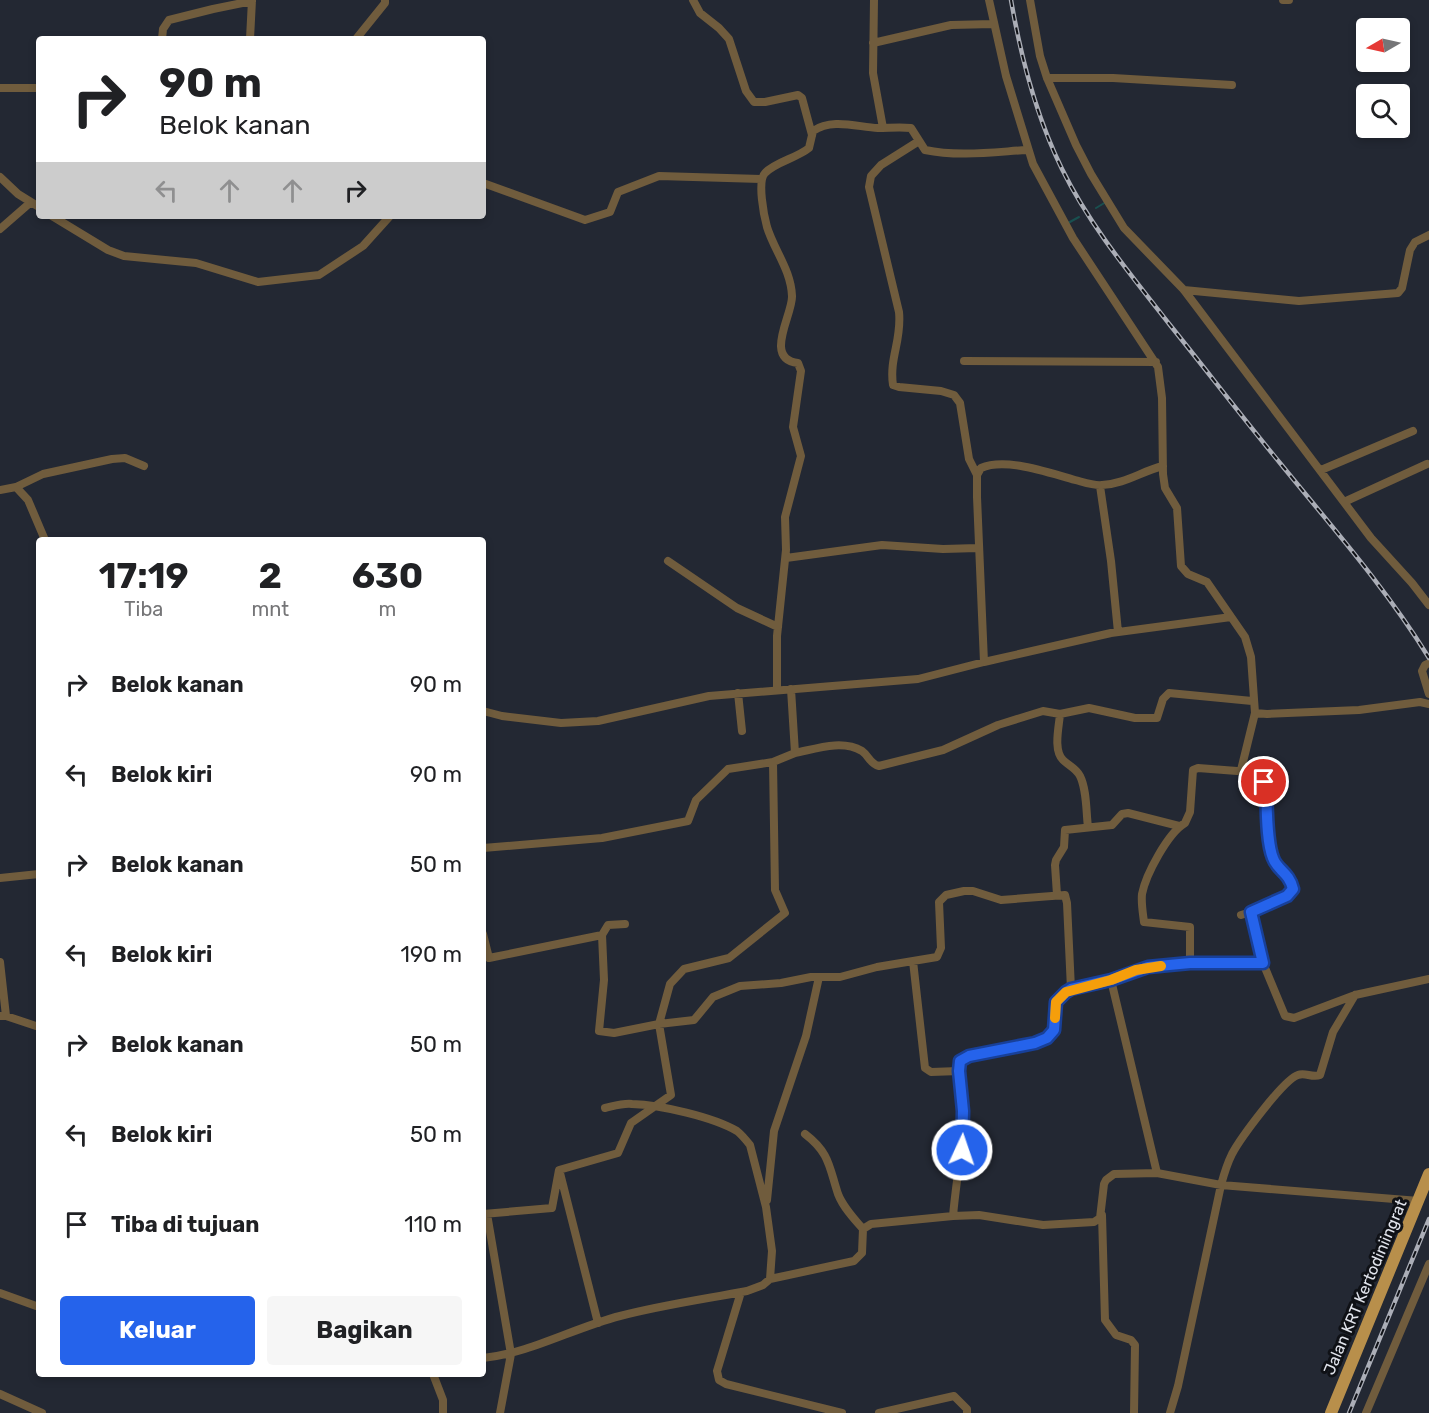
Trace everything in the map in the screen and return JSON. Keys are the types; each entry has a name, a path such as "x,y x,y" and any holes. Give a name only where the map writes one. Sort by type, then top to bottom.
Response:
{"main road":[{"name":"Jalan KRT Kertodiniingrat","path":"1331,1413 1429,1174"}],"street":[{"path":"358,36 385,0"},
{"path":"693,0 700,14 719,28 729,39 746,90 754,102 798,95 802,98 812,135"},
{"path":"874,0 873,73 883,128"},
{"path":"989,0 993,24 1027,150 1043,185 1073,238 1156,362 1160,374 1165,488 1177,508 1181,567 1188,574 1207,582 1245,638 1251,657 1252,701 1255,713 1242,769"},
{"path":"1030,0 1040,56 1047,78 1076,145 1124,228 1184,290 1371,538 1429,605"},
{"path":"1283,0 1289,0"},
{"path":"162,36 169,20 252,1 250,36"},
{"path":"873,43 951,25 993,24"},
{"path":"1047,78 1113,78 1232,85"},
{"path":"0,88 36,88"},
{"path":"777,690 778,627 786,558 785,517 801,456 793,428 801,371 798,363 785,358 782,349 783,327 792,302 792,294 785,268 766,226 761,179 766,171 809,148 813,131 825,125 911,128 925,150 934,152 1027,150"},
{"path":"919,141 881,165 871,176 870,187 901,328 891,370 893,385 954,395 960,403 969,459 978,475"},
{"path":"486,184 585,220 610,212 618,192 659,176 761,179"},
{"path":"0,177 18,194 36,205"},
{"path":"0,229 31,202"},
{"path":"57,219 108,250 123,256 196,262 258,282 319,275 363,246 387,219"},
{"path":"1184,290 1299,301 1398,293 1410,250 1415,242 1429,235"},
{"path":"964,361 1156,362"},
{"path":"1321,470 1413,431"},
{"path":"0,490 16,488 43,474 112,459 125,458 144,466"},
{"path":"1344,502 1427,464"},
{"path":"984,662 978,548 978,475 981,468 1010,465 1100,486 1130,480 1145,471 1163,466"},
{"path":"1100,486 1118,632"},
{"path":"16,488 28,500 44,537"},
{"path":"786,558 882,545 943,549 978,548"},
{"path":"668,561 737,608 778,627"},
{"path":"486,712 561,723 598,722 709,696 918,679 1118,632 1231,617"},
{"path":"1429,663 1422,671 1429,694"},
{"path":"791,689 795,753"},
{"path":"738,693 742,731"},
{"path":"486,848 602,838 688,821 696,800 728,769 773,762 795,753 841,746 857,748 866,754 873,764 884,765 943,750 998,725 1044,711 1060,714 1089,708 1135,718 1154,719 1158,716 1163,699 1169,693 1252,701"},
{"path":"1255,713 1262,715 1359,710 1420,702 1429,704"},
{"path":"1060,714 1058,734 1060,758 1076,770 1081,778 1088,827"},
{"path":"559,1170 618,1154 631,1123 671,1095 659,1024 670,984 684,969 729,958 784,913 775,890 773,762"},
{"path":"1057,895 1055,865 1064,847 1064,831 1112,825 1122,814 1128,813 1179,826 1185,824 1190,812 1195,768 1237,771 1242,769 1265,783 1271,851 1275,862 1287,875 1293,889 1287,896 1241,915"},
{"path":"1179,826 1160,850 1142,894 1144,922 1190,927 1190,963"},
{"path":"0,878 36,874"},
{"path":"625,924 608,926 602,935 604,980 599,1031 614,1033 694,1020 713,997 741,986 848,975 878,967 937,957 940,953 939,902 946,895 963,891 972,891 1001,900 1065,895 1067,898 1071,989"},
{"path":"1251,912 1263,963 1282,1011 1289,1018 1301,1016 1354,995 1429,979"},
{"path":"486,959 602,935"},
{"path":"913,961 925,1068 931,1072 959,1071"},
{"path":"0,962 3,1016 36,1026"},
{"path":"953,1216 962,1150 963,1111 960,1061 969,1056 1035,1043 1047,1038 1054,1030 1056,1002 1071,989 1111,980 1148,967 1190,963 1263,963"},
{"path":"766,1207 774,1131 806,1036 819,977"},
{"path":"1111,980 1157,1173"},
{"path":"1170,1413 1178,1386 1221,1185 1233,1152 1259,1116 1298,1075 1317,1077 1320,1075 1333,1032 1354,995"},
{"path":"605,1108 632,1104 654,1107 694,1115 741,1134 750,1145 766,1207 772,1251 770,1279"},
{"path":"486,1358 512,1354 620,1316 741,1292 756,1288 770,1279 854,1261 862,1253 863,1229 839,1196 826,1156 816,1142 805,1134"},
{"path":"486,1214 552,1208 559,1170"},
{"path":"559,1170 598,1323"},
{"path":"1134,1413 1135,1345 1131,1340 1116,1335 1105,1320 1101,1212 1102,1189 1109,1177 1114,1174 1157,1173 1221,1185 1419,1201"},
{"path":"863,1229 871,1224 979,1215 1043,1226 1094,1222 1100,1218 1101,1212"},
{"path":"486,1219 512,1354 500,1413"},
{"path":"1366,1413 1429,1264"},
{"path":"741,1292 717,1371 719,1380 726,1384 842,1413"},
{"path":"0,1293 36,1306"},
{"path":"434,1377 443,1400 443,1413"},
{"path":"0,1394 42,1413"},
{"path":"879,1413 954,1396 967,1409 967,1413"}],"waterway":[{"path":"1096,208 1106,202"},
{"path":"1068,223 1079,217"}],"railway":[{"path":"1011,0 1025,65 1044,128 1062,169 1085,210 1141,288 1377,582 1429,658"},
{"path":"1349,1413 1429,1219"}],"slow traffic":[{"path":"1055,1018 1056,1002 1071,989 1111,980 1136,970 1161,966"}],"route":[{"path":"962,1150 963,1099 960,1061 969,1056 1035,1043 1047,1038 1054,1030 1056,1002 1066,992 1148,967 1190,963 1263,963 1251,912 1287,896 1293,889 1287,875 1275,862 1271,851 1264,782"}]}
